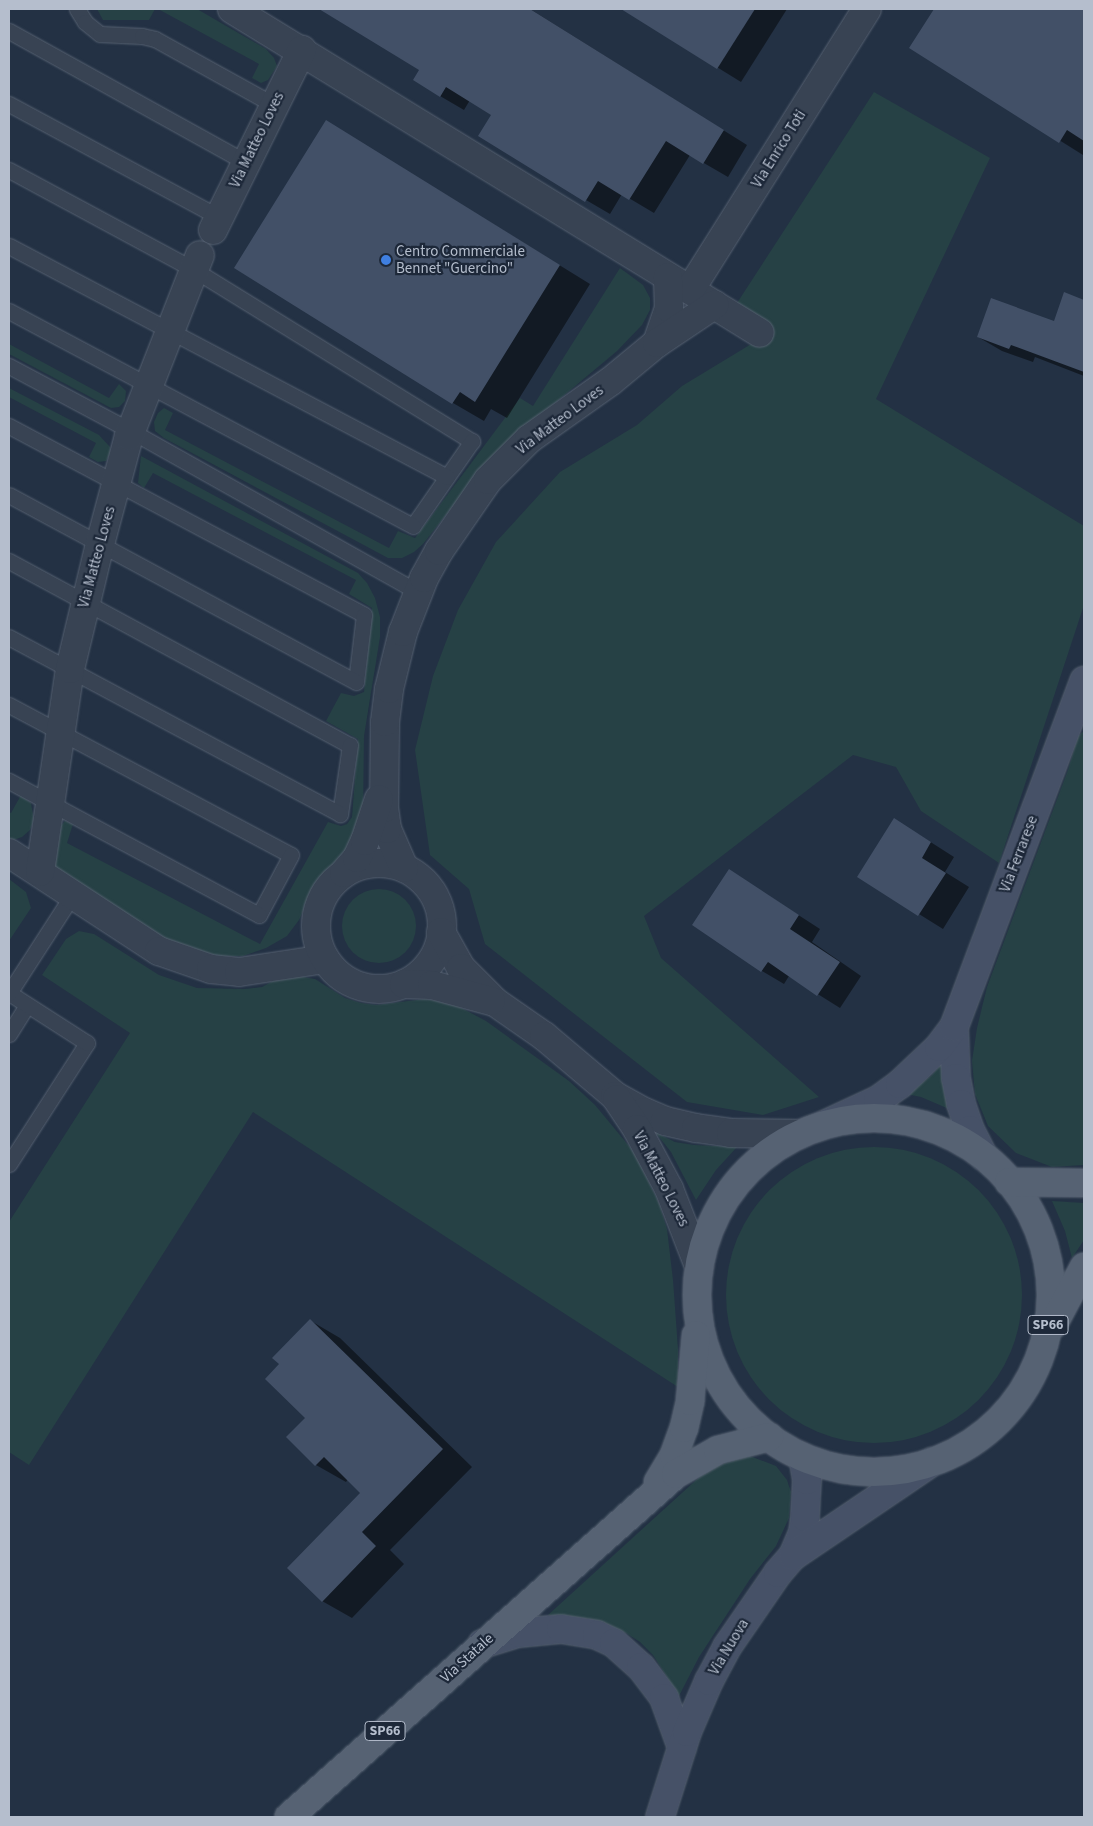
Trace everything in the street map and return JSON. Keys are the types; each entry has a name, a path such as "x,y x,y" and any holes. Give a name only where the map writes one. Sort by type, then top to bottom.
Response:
{"main road":[{"name":"Via Ferrarese","path":"812,1130 878,1100 900,1084 939,1047 954,1026 1084,681"},
{"name":"Via Ferrarese","path":"954,1026 956,1078 961,1104 970,1130 984,1157"},
{"name":"SP66","path":"1046,1340 1051,1311 1048,1264 1042,1238 1032,1214 1009,1182 984,1157 961,1141 930,1128 910,1122 866,1118 812,1130 776,1148 741,1178 723,1202 708,1231 699,1266 696,1291 702,1339 715,1374 741,1412 769,1437 803,1458 828,1466 856,1471 887,1472 918,1467 948,1456 976,1440 997,1422 1018,1398 1036,1366 1046,1340 1084,1267"},
{"path":"1009,1182 1084,1183"},
{"name":"Via Statale","path":"645,1499 674,1455 684,1428 690,1401 698,1319"},
{"name":"Via Statale","path":"289,1817 645,1499 676,1474 718,1450 769,1437"},
{"name":"Via Nuova","path":"660,1817 682,1748 698,1706 728,1647 757,1603 793,1556 803,1533 806,1517 807,1480 803,1458"},
{"name":"Via Nuova","path":"793,1556 932,1462"},
{"path":"482,1644 519,1633 561,1629 598,1635 614,1643 641,1667 664,1698 682,1748"}],"street":[{"path":"232,9 302,50 760,333"},
{"name":"Via Enrico Toti","path":"679,283 867,9"},
{"name":"Via Matteo Loves","path":"216,223 302,50"},
{"name":"Via Matteo Loves","path":"40,872 70,669 85,602 131,431 197,262"},
{"path":"657,343 668,308 679,283"},
{"name":"Via Matteo Loves","path":"404,868 387,829 383,785 389,690 403,632 418,592 455,524 488,480 530,439 611,381 657,343 714,305"},
{"name":"Via Matteo Loves","path":"383,785 365,842 357,858 330,886 320,903 316,922 318,941 325,959 344,977 368,988 386,988 404,984 432,985 495,1002"},
{"name":"Via Matteo Loves","path":"9,853 159,951 211,969 239,972 261,967 325,959"},
{"name":"Via Matteo Loves","path":"344,873 363,865 384,863 404,868 418,876 437,901 441,916 441,932 437,948 430,963 418,975 404,984"},
{"name":"Via Matteo Loves","path":"261,967 299,940 316,922"},
{"name":"Via Matteo Loves","path":"441,932 461,968 495,1002 544,1036 615,1096 644,1112 665,1121 731,1133 812,1130"},
{"name":"Via Matteo Loves","path":"615,1096 637,1129 669,1189 699,1266"}],"lane":[{"path":"77,9 85,22 100,34 142,36 155,39 274,105"},
{"path":"9,31 246,162"},
{"path":"9,104 216,223"},
{"path":"9,170 197,262 472,441 413,526 9,311"},
{"path":"9,246 447,477"},
{"path":"9,366 131,431 418,592"},
{"path":"9,426 364,615 356,682 9,496"},
{"path":"9,562 350,746 340,814 9,637"},
{"path":"9,705 291,855 259,915 9,781"},
{"path":"9,1164 87,1043 9,993 73,894"},
{"path":"9,1034 27,1006"}],"green space":[{"path":"97,9 155,9 149,20 103,20"},
{"path":"158,9 197,9 266,49 274,58 277,66 268,80 261,83 252,78 259,64"},
{"path":"874,92 990,158 876,399 1084,526 1084,605 999,863 921,811 896,767 853,755 644,916 661,958 819,1097 763,1115 687,1102 485,944 469,889 430,855 415,750 433,676 458,610 496,542 560,472 637,425 682,386 766,335 737,303"},
{"path":"620,268 643,285 650,298 650,310 642,325 617,351 495,453 423,544 414,552 402,558 388,558 164,438 155,431 154,422 158,413 164,408 173,413 165,430 389,548 398,531 415,538 520,398 533,406"},
{"path":"9,344 109,398 119,384 126,391 125,401 119,407 111,408 9,354"},
{"path":"9,388 99,435 110,447 110,454 106,461 98,462 89,457 96,443 9,397"},
{"path":"141,456 358,573 367,583 375,598 380,617 380,637 364,736 363,816 347,852 314,888 299,920 287,936 266,948 243,956 219,956 171,943 51,866 58,829 65,821 73,824 67,843 260,944 328,822 341,826 347,824 352,817 358,739 326,721 341,693 354,696 364,692 372,608 349,594 356,580 153,473 144,488 138,483"},
{"path":"1084,731 1084,1165 1052,1167 1016,1153 988,1126 975,1094 972,1061 977,1028 987,987 1068,770 1078,736"},
{"path":"21,795 31,803 34,820 30,830 22,837 13,840 9,838 9,812 11,813"},
{"path":"9,879 26,892 31,908 9,941"},
{"path":"386,889 406,899 414,912 416,926 414,940 406,953 393,961 372,963 352,953 344,940 342,919 352,899 365,891"},
{"path":"79,931 94,934 159,975 197,988 244,989 262,987 275,980 297,976 315,979 345,998 361,1003 376,1005 425,999 454,1004 486,1021 569,1081 595,1105 634,1152 659,1203 667,1229 673,1280 678,1349 678,1387 253,1112 29,1465 9,1452 9,1222 130,1033 42,975 66,939"},
{"path":"944,1061 944,1092 949,1109 921,1097 906,1094 931,1076"},
{"path":"655,1132 675,1142 737,1147 716,1170 696,1200 671,1152"},
{"path":"874,1147 903,1150 931,1158 968,1180 979,1190 1005,1225 1011,1238 1019,1266 1022,1295 1019,1324 1011,1352 989,1389 979,1400 944,1426 931,1432 903,1440 874,1443 845,1440 817,1432 780,1410 769,1400 743,1365 737,1352 729,1324 726,1295 729,1266 737,1238 759,1201 769,1190 804,1164 817,1158 845,1150"},
{"path":"1052,1201 1084,1203 1084,1240 1072,1258 1065,1231"},
{"path":"750,1456 776,1466 787,1480 791,1492 789,1518 776,1546 750,1579 699,1657 679,1696 653,1655 640,1642 626,1633 590,1619 548,1615 706,1471 722,1460"}],"building":[{"path":"319,9 530,9 724,130 703,164 666,141 629,200 598,181 585,202 478,136 491,115 446,87 440,97 413,80 419,70"},
{"path":"621,9 755,9 717,69"},
{"path":"934,9 1084,9 1084,141 1067,130 1059,143 909,48"},
{"name":"Centro Commerciale Bennet \"Guercino\"","path":"326,120 560,265 475,402 460,392 452,404 234,268"},
{"path":"1064,292 1084,300 1084,372 1011,345 1009,349 977,337 991,298 1054,321"},
{"path":"894,818 931,842 922,858 946,873 918,916 857,877"},
{"path":"729,869 799,915 790,929 840,962 817,996 768,962 761,972 692,925"},
{"path":"310,1319 443,1449 362,1532 376,1546 322,1602 287,1568 360,1493 324,1457 315,1466 286,1437 305,1418 265,1379 279,1364 272,1358"}],"place":[{"name":"Centro Commerciale Bennet \"Guercino\"","path":"386,260"}]}
